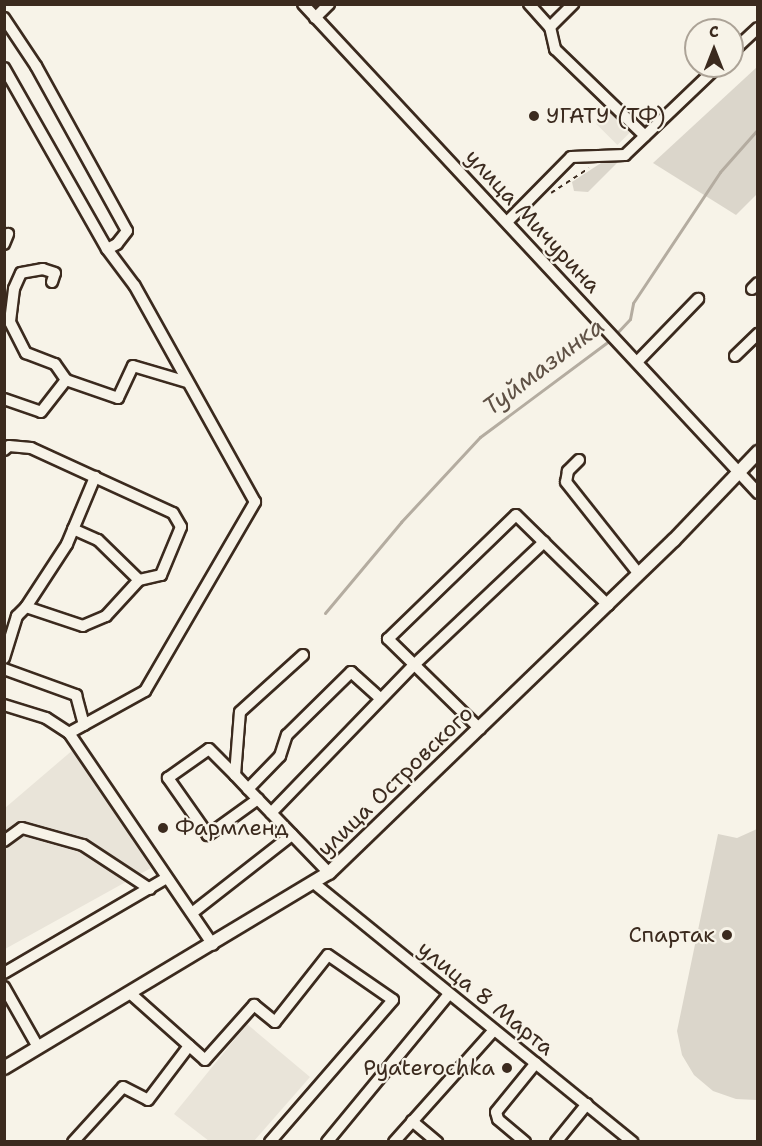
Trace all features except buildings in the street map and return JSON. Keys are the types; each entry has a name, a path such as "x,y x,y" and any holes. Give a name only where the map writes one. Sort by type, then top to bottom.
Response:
{"main road":[{"name":"улица Островского","path":"4,1068 315,884 329,873 608,605 758,452"}],"street":[{"name":"улица Мичурина","path":"303,4 758,493"},
{"path":"315,18 329,4"},
{"path":"529,4 550,27 555,49 645,135"},
{"path":"550,27 573,4"},
{"path":"4,18 36,66 127,231 117,244 107,249"},
{"path":"744,41 758,28"},
{"path":"4,68 107,249 134,285 255,502 146,691 69,733"},
{"path":"507,222 572,157 625,155 704,78"},
{"path":"52,282 55,273 49,271 21,273 14,289 10,322 26,353 55,364 66,380 118,398 133,366 187,382"},
{"path":"637,362 698,299"},
{"path":"735,356 758,334"},
{"path":"4,399 41,412 66,380"},
{"path":"4,450 9,446 31,448 173,513 181,527 160,575 139,580 106,616 83,626 26,607"},
{"path":"579,460 568,471 566,482 639,574"},
{"path":"4,658 17,616 26,607 73,529 95,477"},
{"path":"480,729 388,639 516,514 608,605"},
{"path":"73,529 99,540 139,580"},
{"path":"271,813 414,664 544,542"},
{"path":"235,775 240,712 303,655"},
{"path":"4,669 76,695 84,725"},
{"path":"248,789 280,756 287,735 351,672 381,699"},
{"path":"4,705 46,718 69,733 110,790 165,879 192,913 213,945"},
{"path":"258,799 208,835 168,778 209,749 235,775 329,873"},
{"path":"4,841 22,828 83,844 150,889"},
{"path":"192,913 292,835"},
{"path":"4,973 165,879"},
{"name":"улица 8 Марта","path":"315,884 633,1142"},
{"path":"131,994 205,1060 254,1005 275,1023 328,955 393,1000 270,1142"},
{"path":"4,987 38,1047"},
{"path":"327,1142 449,994"},
{"path":"394,1142 494,1030"},
{"path":"73,1142 123,1087 148,1100 189,1046"},
{"path":"525,1142 498,1119 496,1112 536,1063"},
{"path":"556,1142 587,1104"},
{"path":"412,1121 437,1142"}],"shaded area":[{"path":"757,67 757,194 736,215 653,163"},
{"name":"УГАТУ (ТФ)","path":"611,109 632,130 617,145 596,124"},
{"path":"604,161 618,162 588,192 574,191 572,182"},
{"path":"74,749 151,868 5,949 5,808"},
{"name":"Спартак","path":"757,829 758,1100 736,1099 713,1091 694,1075 682,1055 677,1031 718,834 737,838"},
{"path":"247,1024 310,1077 254,1141 209,1141 174,1114"}],"waterway":[{"name":"Туймазинка","path":"615,335 630,319 633,303 720,172 758,129"},
{"name":"Туймазинка","path":"325,613 401,522 480,437 610,340"}],"place":[{"name":"УГАТУ (ТФ)","path":"534,116"},
{"name":"Фармленд","path":"163,828"},
{"name":"Спартак","path":"727,935"},
{"name":"Pyaterochka","path":"507,1068"}]}
